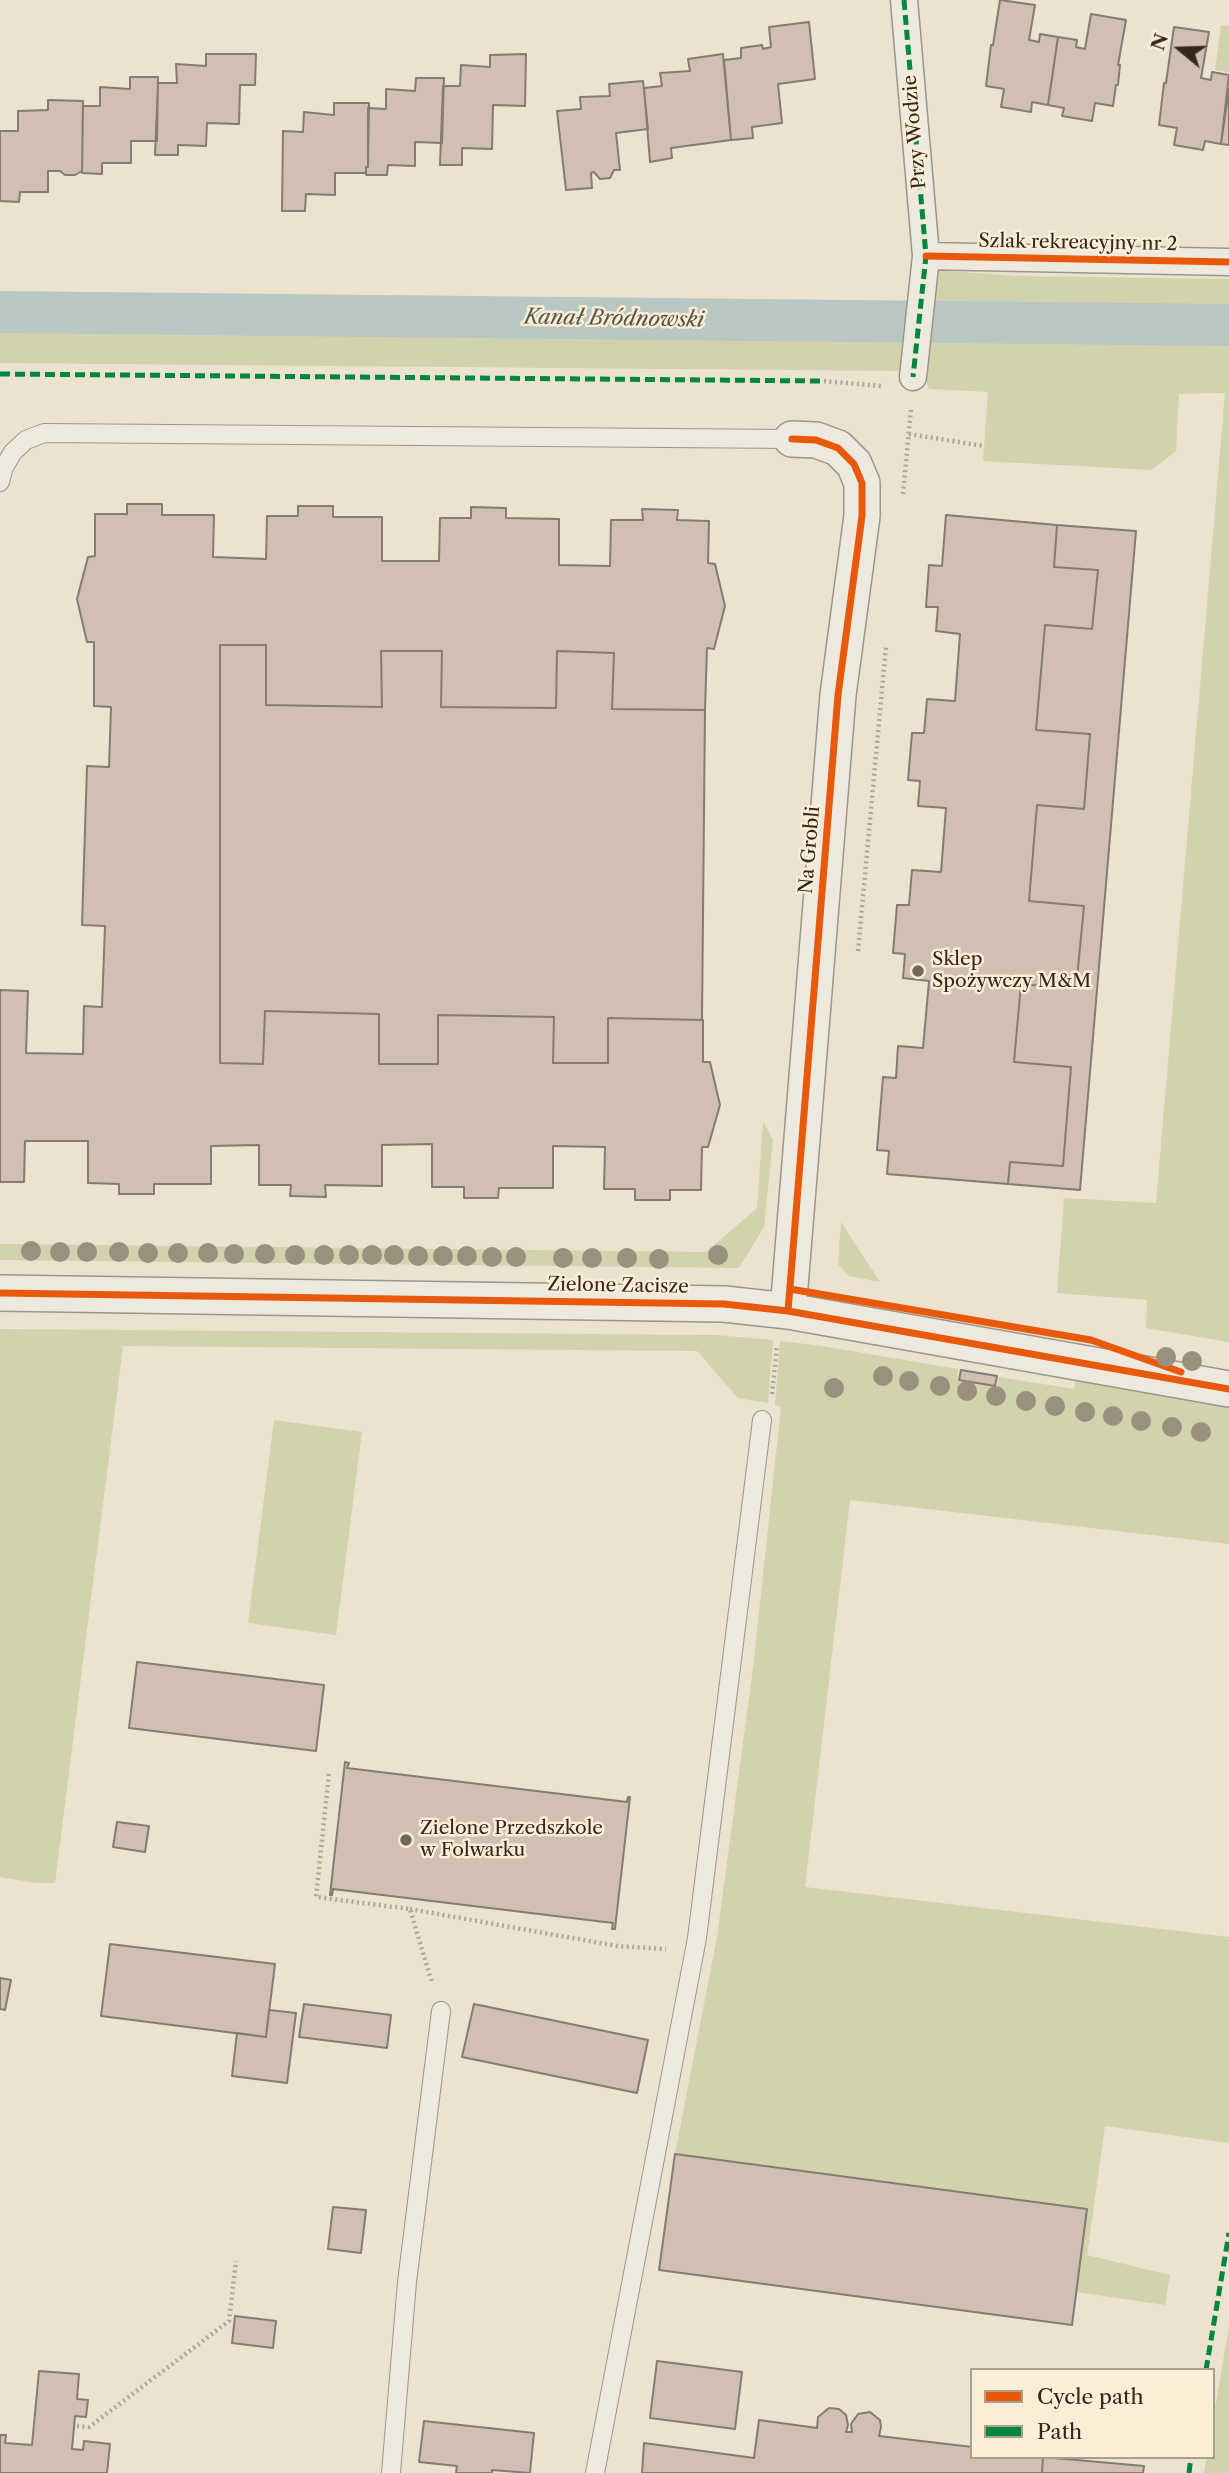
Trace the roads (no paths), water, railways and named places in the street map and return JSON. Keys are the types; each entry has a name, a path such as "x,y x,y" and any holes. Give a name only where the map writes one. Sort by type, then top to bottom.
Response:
{"street":[{"name":"Przy Wodzie","path":"904,0 926,260 913,383"},
{"name":"Szlak rekreacyjny nr 2","path":"926,260 1229,262"},
{"name":"Na Grobli","path":"783,1323 838,695 862,516 862,483 854,464 838,448 816,440 792,439"},
{"name":"Zielone Zacisze","path":"0,1293 689,1302 783,1323 1229,1389"}],"lane":[{"path":"0,482 4,467 13,452 26,440 44,433 792,439"},
{"path":"594,2473 697,1938 762,1420"},
{"path":"391,2473 407,2282 441,2011"}],"waterway":[{"name":"Kanał Bródnowski","path":"0,312 1229,325"}],"place":[{"name":"Sklep Spożywczy M&M","path":"918,971"},
{"name":"Zielone Przedszkole w Folwarku","path":"406,1840"}]}
